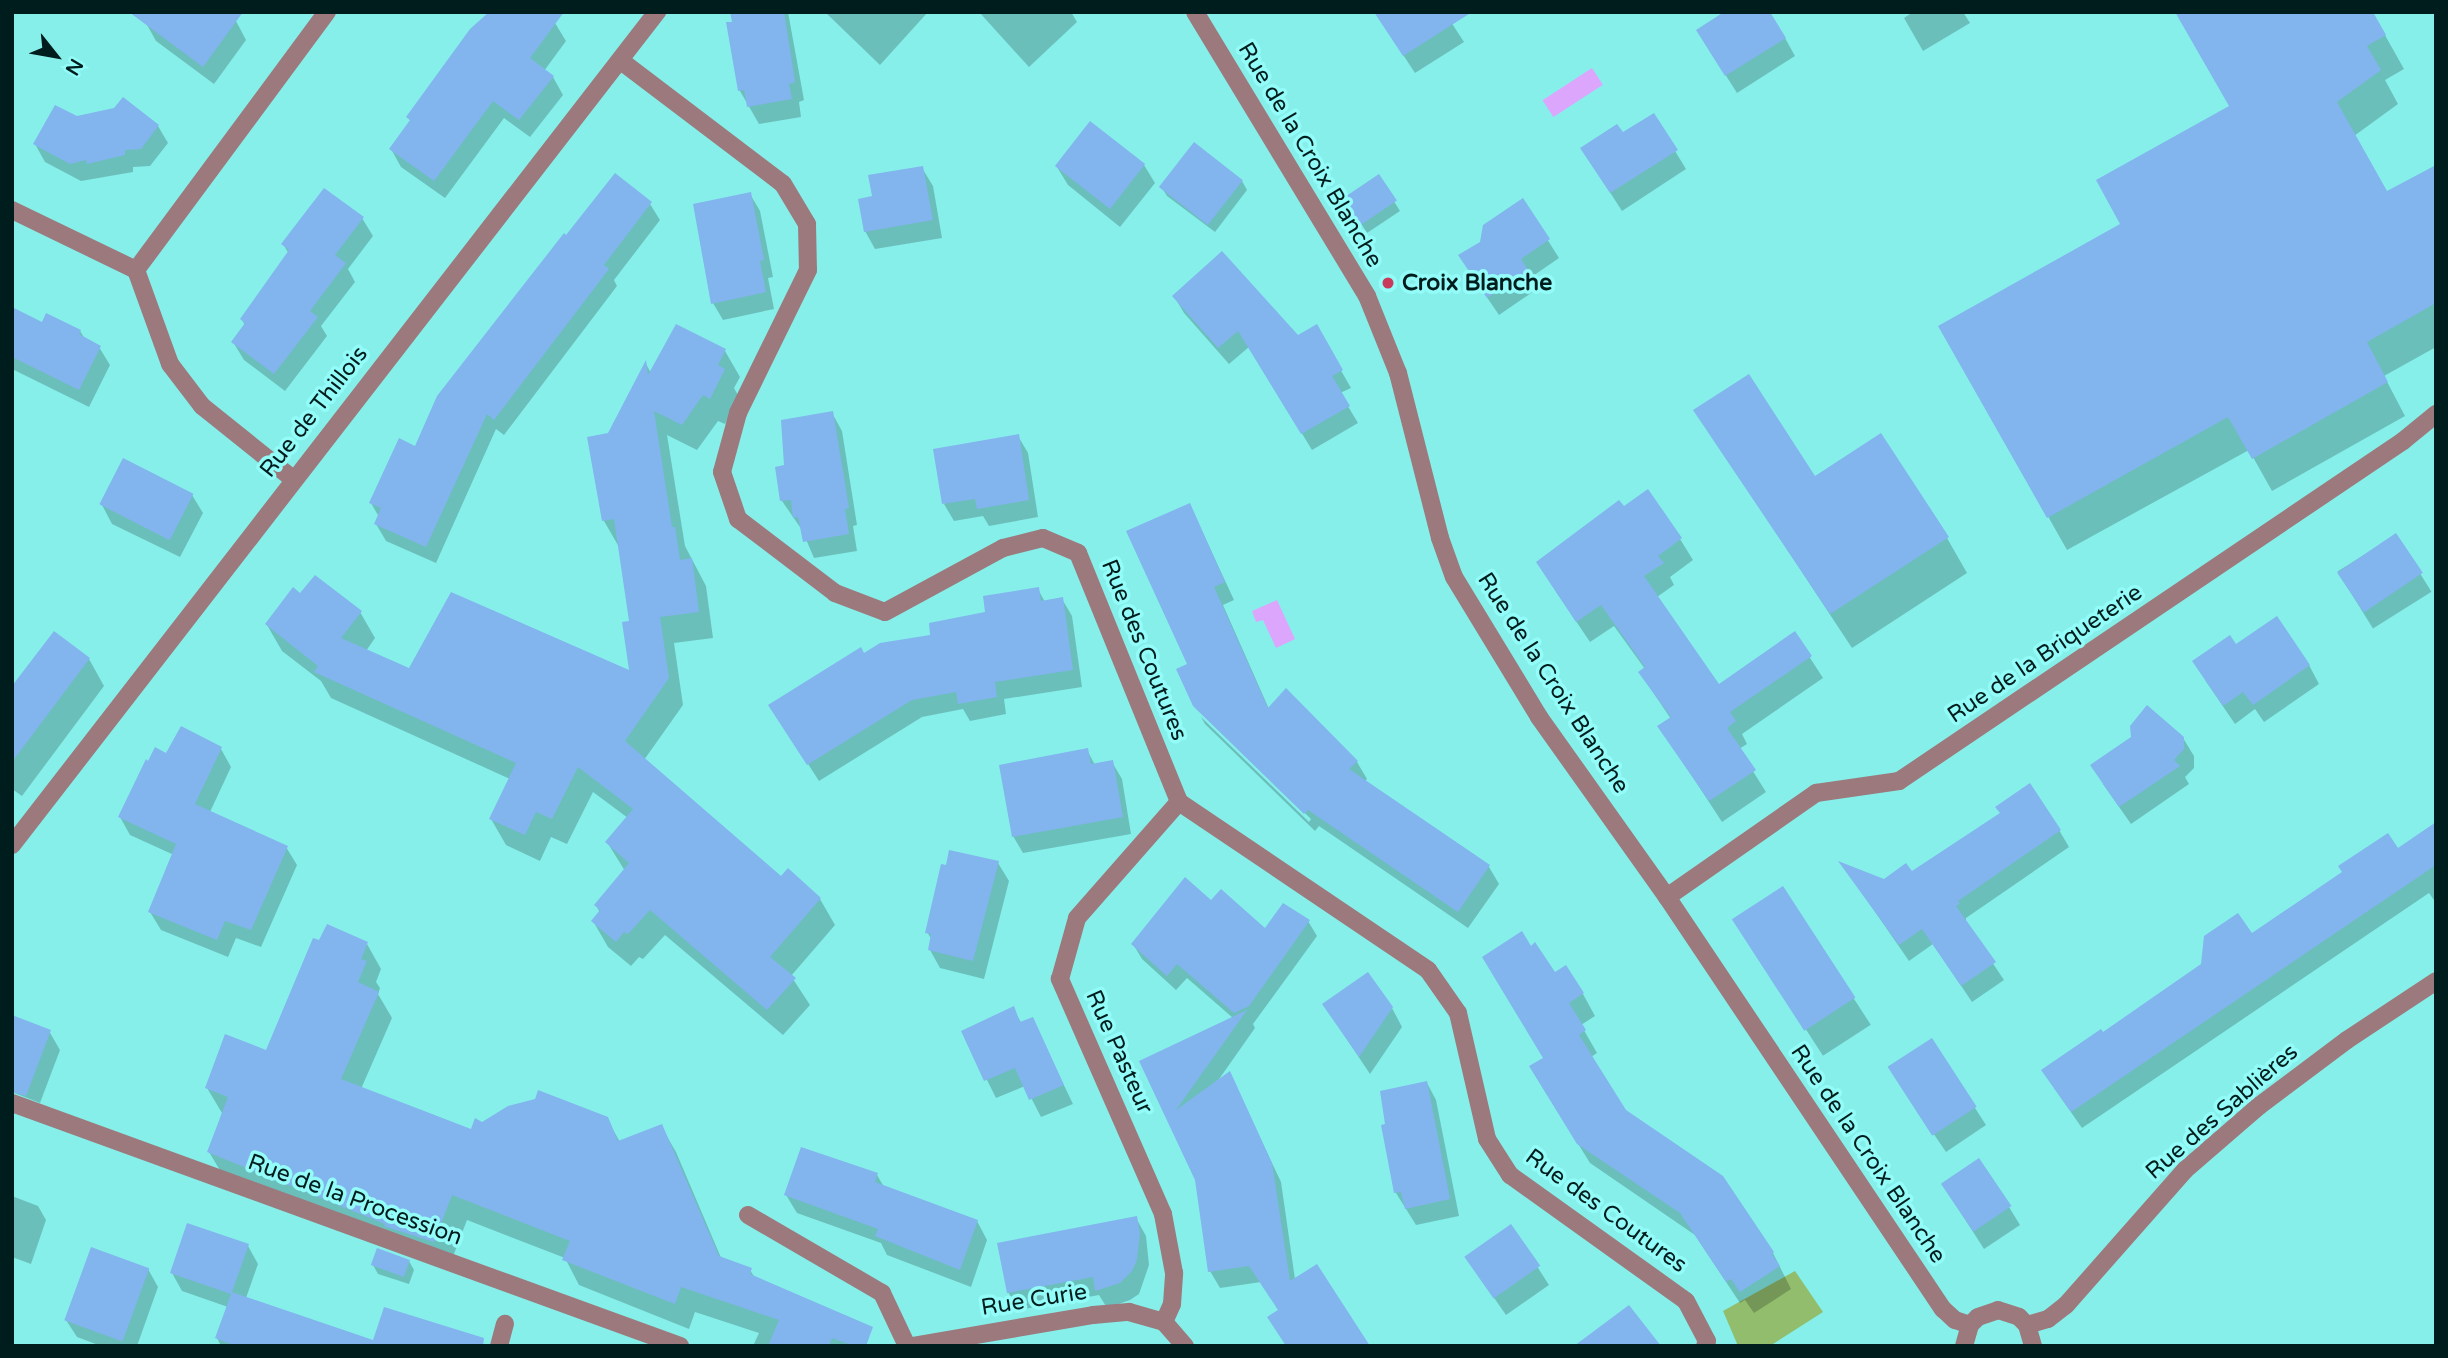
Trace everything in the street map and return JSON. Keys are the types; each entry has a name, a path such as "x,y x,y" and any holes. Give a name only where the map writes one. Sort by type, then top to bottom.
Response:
{"street":[{"name":"Rue de Thillois","path":"12,845 657,12"},
{"name":"Rue de la Croix Blanche","path":"1195,12 1367,296 1398,373 1440,538 1454,576 1539,717 1667,897 1942,1309 1955,1320 1970,1325"},
{"path":"136,270 322,14"},
{"name":"Rue des Coutures","path":"621,61 783,184 807,224 808,270 738,414 722,472 738,519 835,593 885,612 1003,548 1043,538 1078,552 1179,802 1428,970 1458,1013 1487,1139 1510,1175 1686,1301 1707,1341 1705,1346"},
{"path":"12,210 136,270 170,364 202,406 293,479"},
{"name":"Rue de la Briqueterie","path":"1667,897 1816,793 1899,782 2403,442 2436,414"},
{"name":"Rue Pasteur","path":"1164,1322 1172,1304 1174,1273 1163,1214 1060,979 1077,918 1179,802"},
{"name":"Rue des Sablières","path":"2027,1325 2048,1319 2066,1305 2185,1170 2259,1106 2347,1040 2436,981"},
{"name":"Rue de la Procession","path":"12,1103 680,1346"},
{"path":"748,1215 882,1293 910,1346"},
{"path":"1964,1346 1970,1325 1988,1312 1998,1310 2019,1317 2027,1325 2034,1346"},
{"name":"Rue Curie","path":"910,1346 1093,1315 1129,1312 1164,1322"},
{"path":"1164,1322 1185,1346"},
{"path":"499,1346 505,1324"}],"green space":[{"path":"1795,1271 1823,1312 1770,1346 1738,1346 1723,1311"}],"shaded area":[{"path":"1592,68 1603,85 1553,117 1543,100"},
{"path":"1277,600 1295,639 1276,648 1263,620 1256,622 1252,611"}],"building":[{"path":"129,12 243,12 203,67"},
{"path":"489,12 564,12 530,58 554,76 519,120 493,101 434,181 389,149 410,120 406,117 470,29"},
{"path":"730,12 784,12 795,82 789,84 792,99 747,107 744,90 738,91 726,22 732,22"},
{"path":"1374,12 1472,12 1403,56"},
{"path":"1724,12 1770,12 1786,38 1725,76 1696,30"},
{"path":"2175,12 2373,12 2386,35 2367,46 2381,70 2337,102 2387,191 2436,165 2436,303 2367,342 2388,382 2252,459 2228,417 2047,518 1938,326 2120,224 2096,180 2229,106"},
{"path":"123,97 159,125 141,149 125,150 125,155 87,164 86,160 70,164 33,144 55,105 77,116 114,108"},
{"path":"1654,113 1678,150 1610,193 1580,148 1617,124 1623,132"},
{"path":"1090,121 1145,164 1110,209 1055,166"},
{"path":"1194,142 1243,180 1208,225 1159,187"},
{"path":"923,166 933,220 864,232 858,199 872,196 868,175"},
{"path":"615,173 652,202 604,265 609,269 494,420 487,414 426,547 374,524 381,508 369,503 399,438 415,446 437,396 564,233 566,235"},
{"path":"1379,174 1397,201 1360,225 1343,199"},
{"path":"324,188 364,217 335,255 346,263 310,311 318,317 274,374 231,342 245,323 240,319 289,250 281,244"},
{"path":"751,192 764,260 760,261 766,292 711,304 693,204"},
{"path":"1523,198 1550,239 1521,259 1528,270 1487,298 1458,255 1480,242 1483,225"},
{"path":"1222,251 1298,335 1317,324 1343,370 1332,376 1350,406 1301,434 1238,331 1218,348 1172,296"},
{"path":"12,307 42,322 46,313 81,330 79,334 101,346 79,390 12,357"},
{"path":"676,324 726,349 718,365 725,369 710,399 703,395 682,425 654,411 672,527 675,527 680,560 692,558 699,612 660,617 669,678 625,741 781,876 788,868 821,898 770,957 796,978 767,1010 650,910 628,934 624,932 616,942 591,921 600,910 594,905 629,863 605,842 633,809 578,767 552,819 536,812 525,835 489,819 516,763 314,672 318,666 265,624 293,587 300,593 315,575 362,611 341,638 409,668 451,592 629,670 622,622 629,621 614,519 602,521 587,437 608,433 646,360 648,375"},
{"path":"1749,374 1815,476 1881,433 1949,537 1830,614 1693,410"},
{"path":"833,411 849,508 845,509 849,534 803,542 798,517 793,518 791,500 780,501 775,467 784,465 781,420"},
{"path":"1019,434 1029,500 977,509 975,499 942,504 933,449"},
{"path":"123,458 193,494 170,540 99,504"},
{"path":"1648,489 1682,538 1658,556 1664,563 1644,576 1719,684 1795,631 1812,656 1730,712 1736,721 1727,728 1756,770 1709,801 1657,726 1671,717 1638,672 1645,667 1601,605 1576,622 1536,562 1619,500 1624,506"},
{"path":"1190,503 1225,582 1214,587 1268,708 1286,688 1358,761 1349,769 1490,865 1458,912 1308,810 1304,814 1193,706 1176,669 1187,664 1126,531"},
{"path":"2396,533 2423,573 2364,612 2337,573"},
{"path":"1039,587 1041,601 1063,597 1073,670 995,682 997,697 958,704 956,692 912,700 807,765 768,705 861,647 864,653 880,643 930,635 929,623 985,612 983,596"},
{"path":"2277,616 2310,665 2253,705 2243,692 2223,706 2192,661 2230,635 2236,644"},
{"path":"54,631 90,658 12,762 12,686"},
{"path":"2147,705 2184,737 2184,749 2174,760 2180,766 2119,807 2090,765 2131,737 2130,726"},
{"path":"181,726 222,747 195,804 288,846 251,930 225,921 217,940 148,912 176,844 118,817 146,759 148,761 155,747 166,753"},
{"path":"1088,748 1091,764 1113,760 1123,817 1012,837 999,765"},
{"path":"2030,783 2061,830 1958,901 1960,904 1956,906 1996,962 1961,986 1922,929 1899,945 1838,861 1884,879 1906,863 1912,871 2000,813 1995,807"},
{"path":"2436,822 2436,865 2071,1112 2041,1070 2101,1029 2103,1032 2201,964 2204,936 2238,913 2252,933 2342,872 2338,866 2388,833 2398,848"},
{"path":"949,850 999,861 973,961 928,950 931,934 925,933 941,864 946,865"},
{"path":"1185,877 1211,900 1221,889 1265,928 1283,903 1310,920 1249,1006 1234,1013 1177,964 1167,976 1131,944"},
{"path":"1783,886 1855,998 1804,1031 1732,919"},
{"path":"327,924 368,942 361,959 367,961 358,982 379,992 341,1079 471,1129 475,1118 482,1122 508,1106 535,1099 538,1090 608,1117 618,1141 662,1124 719,1256 752,1268 750,1274 873,1327 866,1346 854,1346 832,1338 829,1346 768,1346 779,1320 681,1287 675,1304 562,1260 570,1241 452,1195 434,1242 384,1226 385,1224 207,1152 228,1097 205,1088 225,1034 266,1050 313,938 319,940"},
{"path":"1522,931 1531,946 1535,942 1555,972 1566,965 1584,993 1569,1003 1586,1030 1579,1035 1626,1110 1723,1176 1774,1252 1772,1254 1780,1266 1740,1292 1731,1279 1726,1282 1680,1213 1577,1144 1529,1066 1543,1058 1482,957"},
{"path":"1368,972 1393,1007 1359,1057 1322,1004"},
{"path":"1014,1006 1020,1022 1033,1017 1064,1085 1029,1100 1015,1068 984,1081 961,1031"},
{"path":"1247,1010 1176,1110 1230,1071 1272,1163 1290,1281 1317,1264 1370,1346 1286,1346 1267,1317 1278,1310 1249,1266 1208,1272 1195,1180 1139,1061"},
{"path":"12,1015 51,1030 26,1096 12,1092"},
{"path":"1932,1038 1977,1107 1932,1136 1888,1067"},
{"path":"1427,1081 1450,1199 1405,1209 1401,1192 1394,1193 1381,1125 1385,1124 1380,1091"},
{"path":"801,1147 878,1173 875,1182 978,1220 960,1270 875,1236 878,1229 784,1195"},
{"path":"1979,1158 2011,1206 1973,1232 1941,1184"},
{"path":"1137,1216 1140,1233 1137,1260 1132,1271 1120,1283 1095,1291 1093,1277 1007,1293 997,1243"},
{"path":"187,1223 249,1244 232,1292 373,1340 384,1307 484,1338 483,1346 236,1346 215,1338 231,1294 170,1273"},
{"path":"1511,1224 1540,1266 1494,1298 1464,1257"},
{"path":"91,1247 149,1268 123,1342 64,1320"},
{"path":"377,1248 410,1260 404,1277 371,1265"},
{"path":"1629,1305 1661,1346 1574,1346"}],"place":[{"name":"Croix Blanche","path":"1388,283"}]}
